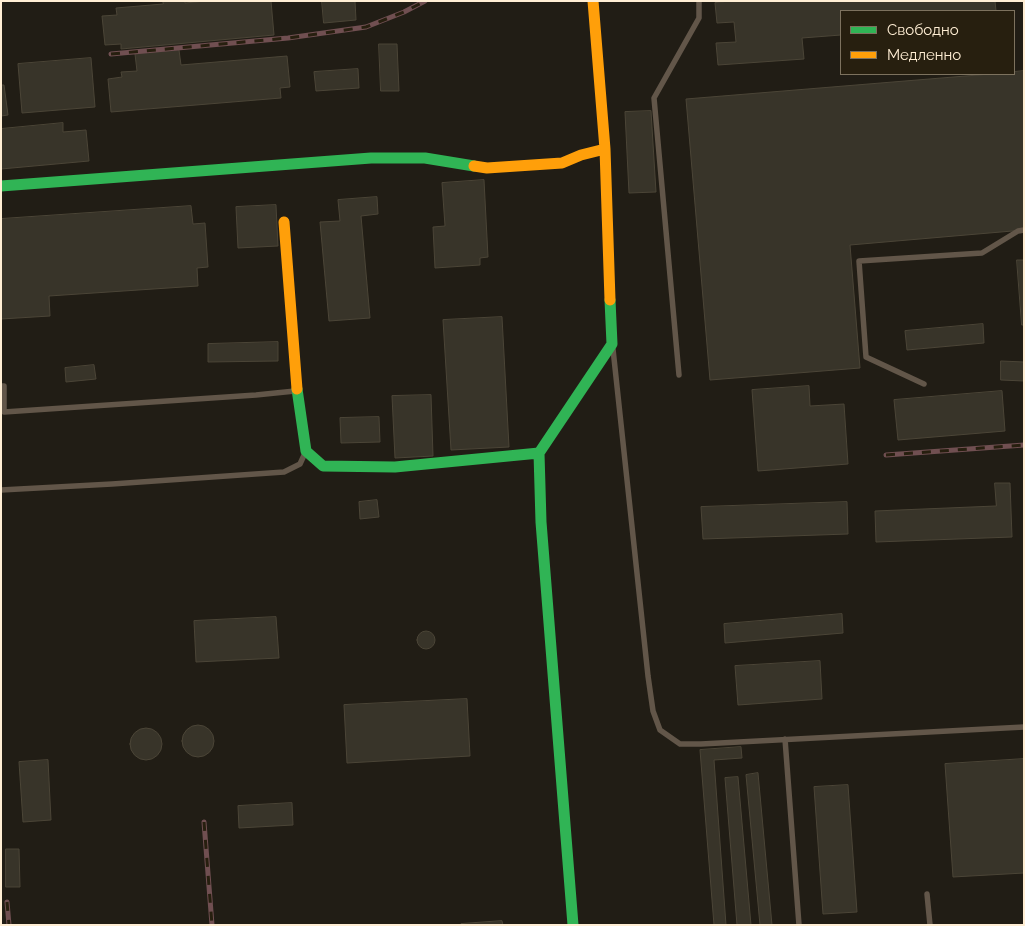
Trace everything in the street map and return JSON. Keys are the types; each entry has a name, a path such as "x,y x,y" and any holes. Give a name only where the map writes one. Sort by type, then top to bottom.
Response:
{"street":[{"path":"573,925 541,522 539,453 612,344 605,149 593,1"},
{"path":"1,186 371,158 425,158 486,168 562,163 581,155 605,149"},
{"path":"284,222 297,391 306,451 323,466 396,467 539,453"}],"lane":[{"path":"679,375 654,98 699,18 699,1"},
{"path":"924,384 866,357 859,261 982,253 1018,231 1024,230"},
{"path":"612,344 648,676 654,711 660,730 680,744 701,744 1024,727"},
{"path":"1,386 4,386 4,412 297,391"},
{"path":"1,490 284,472 300,464 306,451"},
{"path":"785,739 799,925"},
{"path":"927,894 930,925"}],"building":[{"path":"163,1 185,1 185,3 206,1 271,1 274,35 121,49 121,44 105,45 102,16 117,15 116,8 163,4"},
{"path":"322,1 355,1 356,20 324,23"},
{"path":"730,1 995,1 996,10 840,10 840,35 802,38 804,59 718,65 716,43 736,42 734,22 717,23 715,3"},
{"path":"379,44 397,44 399,91 381,91"},
{"path":"179,50 181,65 287,56 290,87 280,88 281,98 111,112 108,79 122,77 121,72 137,71 135,54"},
{"path":"91,58 95,107 22,113 18,64"},
{"path":"358,69 359,88 316,91 314,72"},
{"path":"1024,71 1024,230 850,245 860,368 710,380 686,99 978,75 1015,75 1015,72"},
{"path":"1,85 4,85 8,115 1,116"},
{"path":"651,111 656,192 629,193 625,112"},
{"path":"63,123 63,132 86,130 89,161 1,169 1,129"},
{"path":"484,180 488,257 480,258 480,265 435,268 433,227 445,226 442,183"},
{"path":"377,197 378,214 361,216 370,318 329,321 320,222 340,221 338,200"},
{"path":"276,205 278,246 238,248 236,207"},
{"path":"191,206 193,224 205,223 208,267 197,268 198,286 49,296 50,316 1,319 1,219"},
{"path":"1017,260 1024,260 1024,325 1022,325"},
{"path":"502,317 509,447 451,450 443,320"},
{"path":"983,324 984,343 907,350 905,331"},
{"path":"278,342 278,361 208,362 208,344"},
{"path":"1001,361 1024,362 1024,381 1001,380"},
{"path":"94,365 96,379 66,382 65,368"},
{"path":"809,386 810,406 844,404 848,464 758,471 752,390"},
{"path":"1002,391 1005,431 898,440 894,400"},
{"path":"431,395 433,456 395,458 392,396"},
{"path":"379,417 380,442 341,443 340,418"},
{"path":"995,483 1010,483 1012,537 876,542 875,511 996,506"},
{"path":"377,500 379,517 360,519 359,502"},
{"path":"847,502 848,534 703,539 701,507"},
{"path":"842,614 843,633 725,643 724,624"},
{"path":"276,617 279,658 196,662 194,621"},
{"path":"426,631 432,634 435,640 432,646 426,649 420,646 417,640 420,634"},
{"path":"820,661 822,699 738,705 735,666"},
{"path":"467,699 470,756 347,763 344,705"},
{"path":"198,725 204,726 209,730 213,735 213,747 209,752 204,756 198,757 192,756 187,752 183,747 182,741 183,735 187,730 192,726"},
{"path":"146,728 152,729 157,733 161,738 161,750 157,755 152,759 146,760 140,759 135,755 131,750 130,744 131,738 135,733 140,729"},
{"path":"741,747 742,758 714,760 726,925 714,925 700,750"},
{"path":"1024,759 1024,873 953,877 945,764"},
{"path":"48,760 51,820 23,822 19,762"},
{"path":"758,773 772,925 760,925 746,775"},
{"path":"738,777 751,925 737,925 725,778"},
{"path":"848,785 857,912 823,914 814,787"},
{"path":"292,803 293,825 239,828 238,806"},
{"path":"6,849 19,849 20,887 6,887"},
{"path":"502,921 503,925 461,925 461,924"}],"railway":[{"path":"111,54 288,38 366,27 404,12 425,1"},
{"path":"886,455 1024,445"},
{"path":"204,822 212,925"},
{"path":"7,902 9,925"}],"traffic: fast":[{"path":"1,186 371,158 425,158 474,166"},
{"path":"573,925 541,522 539,453 612,344 610,300"},
{"path":"297,389 306,451 323,466 395,467 539,453"}],"traffic: slow":[{"path":"593,1 605,149 610,300"},
{"path":"474,166 487,168 562,163 581,155 605,149"},
{"path":"284,222 297,389"}]}
